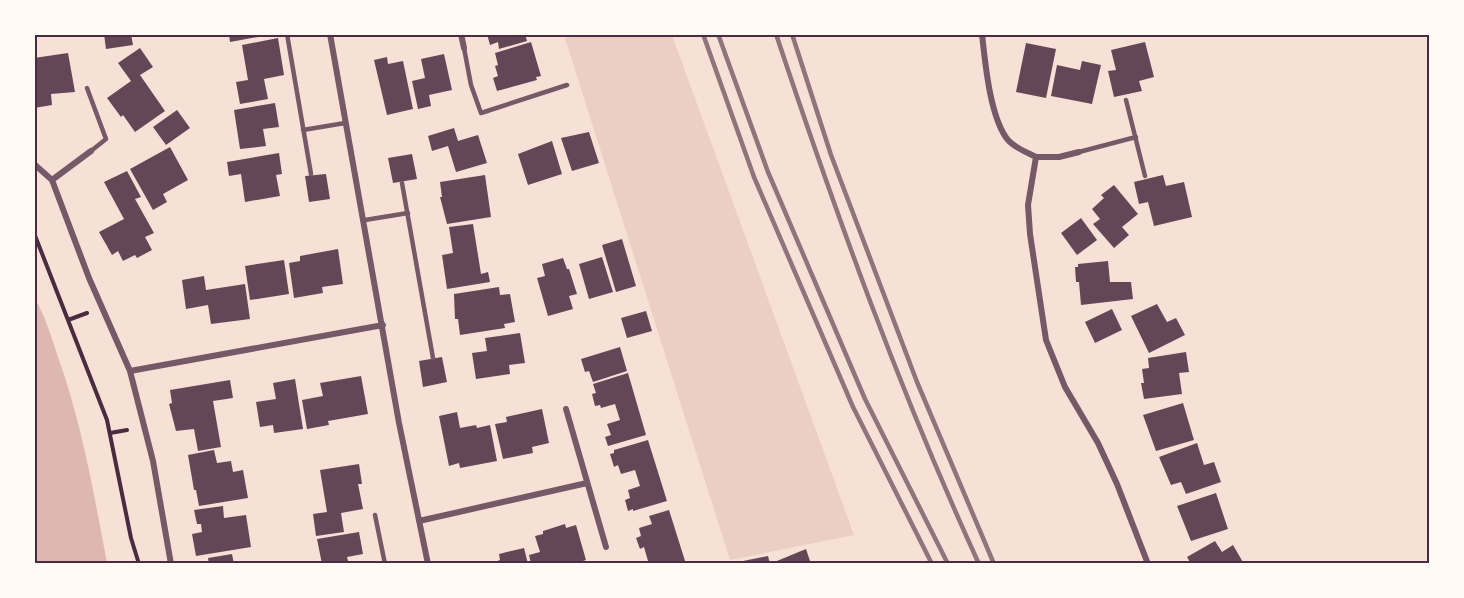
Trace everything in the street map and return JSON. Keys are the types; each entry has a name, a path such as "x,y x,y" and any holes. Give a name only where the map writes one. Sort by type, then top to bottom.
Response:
{"street":[{"path":"330,34 399,423 428,564"},
{"path":"461,34 464,48"},
{"path":"982,34 985,63 1000,128 1008,140 1016,147 1036,157 1059,157 1079,152"},
{"path":"52,180 91,151"},
{"path":"1036,157 1028,205 1030,234 1046,340 1065,387 1098,443 1118,484 1148,564"},
{"path":"34,164 52,180 89,278 130,371 148,438 171,564"},
{"path":"130,371 383,325"},
{"path":"566,409 606,547"},
{"path":"419,521 587,483"}],"lane":[{"path":"287,34 311,174"},
{"path":"464,48 471,85 481,113 567,85"},
{"path":"87,88 106,139 91,151"},
{"path":"1126,100 1145,176"},
{"path":"303,130 345,123"},
{"path":"1079,152 1136,137"},
{"path":"402,183 433,358"},
{"path":"364,220 408,213"},
{"path":"375,515 385,564"}],"path":[{"path":"34,233 107,420 130,538 139,564"}],"shaded area":[{"path":"564,35 672,35 854,535 730,560"},
{"path":"34,297 48,326 74,408 87,459 107,563 35,563"}],"building":[{"path":"104,34 131,34 133,45 106,49"},
{"path":"229,34 258,34 258,37 230,42"},
{"path":"487,34 525,34 527,41 499,49 498,42 490,45"},
{"path":"278,38 284,75 264,79 268,99 240,104 236,82 248,80 242,45"},
{"path":"531,42 541,76 536,77 537,80 497,91 493,78 498,76 495,53"},
{"path":"1145,42 1154,77 1139,81 1142,91 1114,97 1108,71 1116,70 1111,50"},
{"path":"1026,43 1056,49 1046,98 1016,92"},
{"path":"140,48 153,67 140,75 165,111 135,132 107,98 131,81 118,63"},
{"path":"68,53 75,92 51,94 52,105 34,108 34,58"},
{"path":"444,54 452,90 429,95 431,106 418,109 412,81 425,78 421,59"},
{"path":"387,57 388,64 403,61 413,109 387,115 374,60"},
{"path":"1082,61 1101,65 1092,104 1051,96 1057,65 1080,70"},
{"path":"275,103 279,127 263,129 266,146 240,149 234,110"},
{"path":"177,110 190,128 166,145 153,127"},
{"path":"454,128 458,141 478,135 487,163 456,172 448,146 432,151 428,136"},
{"path":"589,132 599,163 572,171 561,138"},
{"path":"552,141 562,174 528,185 518,154"},
{"path":"170,147 188,180 163,194 167,202 153,210 130,169"},
{"path":"279,153 282,174 276,175 280,196 245,202 241,174 229,176 227,162"},
{"path":"412,154 417,179 393,183 388,158"},
{"path":"127,171 141,197 135,199 154,233 145,237 152,250 137,258 135,255 123,261 118,251 112,255 99,232 124,219 104,182"},
{"path":"326,174 330,199 309,202 305,176"},
{"path":"485,175 491,217 447,224 440,197 442,197 440,182"},
{"path":"1163,175 1166,186 1184,182 1192,217 1154,226 1148,202 1139,204 1134,182"},
{"path":"1114,185 1138,214 1122,227 1129,235 1114,248 1093,224 1100,219 1092,209 1104,198 1101,195"},
{"path":"1081,218 1097,240 1077,255 1061,233"},
{"path":"473,224 481,274 488,272 490,282 447,289 442,255 453,253 449,227"},
{"path":"622,239 636,286 616,292 602,245"},
{"path":"338,249 343,284 322,287 323,293 294,298 289,263 300,261 300,256"},
{"path":"602,257 613,292 589,299 579,264"},
{"path":"563,258 577,294 569,296 573,309 548,316 537,278 545,276 542,264"},
{"path":"284,260 289,294 250,300 245,266"},
{"path":"1108,261 1110,282 1131,282 1133,299 1081,305 1075,267 1078,267 1078,264"},
{"path":"204,276 206,290 245,284 250,319 211,324 208,305 186,309 182,280"},
{"path":"499,287 500,295 510,294 515,322 504,324 505,328 460,335 458,319 455,319 454,294"},
{"path":"1157,304 1167,322 1176,318 1185,335 1149,353 1131,316"},
{"path":"1112,309 1122,330 1095,343 1085,322"},
{"path":"646,311 652,331 627,338 621,318"},
{"path":"520,333 525,363 509,365 510,374 476,379 472,353 487,351 485,338"},
{"path":"620,347 627,371 593,382 589,371 585,372 581,359"},
{"path":"1186,352 1189,372 1179,373 1182,394 1144,399 1141,383 1144,383 1142,369 1149,368 1148,358"},
{"path":"442,357 447,382 423,387 419,361"},
{"path":"628,373 646,435 608,446 605,437 611,435 607,424 620,420 615,404 601,408 600,405 595,406 592,394 596,393 593,384"},
{"path":"361,376 368,414 328,421 329,425 307,429 302,400 323,396 320,383"},
{"path":"295,379 303,429 274,433 273,425 260,427 256,402 276,399 273,383"},
{"path":"230,380 233,398 213,401 221,447 198,451 194,429 176,431 169,404 172,403 170,390"},
{"path":"1183,403 1194,440 1156,451 1143,415"},
{"path":"542,409 549,443 532,447 533,453 503,459 495,424 507,422 506,417"},
{"path":"457,412 460,428 490,425 497,461 460,468 459,463 449,466 439,416"},
{"path":"648,440 667,501 628,511 625,500 630,498 628,490 640,486 635,470 621,474 618,465 614,467 610,454 614,453 614,450"},
{"path":"1197,443 1204,465 1214,462 1221,482 1186,494 1181,482 1171,485 1159,457"},
{"path":"214,450 217,463 231,461 233,472 243,470 248,498 199,506 188,455"},
{"path":"359,464 362,484 358,484 363,509 341,513 344,532 316,536 313,514 327,512 320,470"},
{"path":"1216,493 1228,529 1191,541 1177,506"},
{"path":"223,506 224,518 246,515 251,547 196,556 192,534 202,532 201,524 197,524 194,510"},
{"path":"669,510 686,564 642,564 648,561 644,547 640,549 636,538 641,536 639,528 652,524 649,516"},
{"path":"565,524 566,528 576,525 586,560 574,564 531,564 529,555 540,552 535,536"},
{"path":"359,532 363,554 347,557 349,564 322,564 317,539"},
{"path":"1215,541 1222,552 1233,545 1244,564 1191,564 1187,557"},
{"path":"524,548 528,564 490,564 500,560 499,554"},
{"path":"806,549 811,564 772,564 772,563"},
{"path":"232,554 234,564 209,564 208,558"},
{"path":"768,556 770,564 738,564 738,562"}],"railway":[{"path":"703,34 754,177 853,407 932,564"},
{"path":"718,34 768,172 865,399 948,564"},
{"path":"776,34 870,302 922,434 979,564"},
{"path":"792,34 831,155 917,382 994,564"}]}
